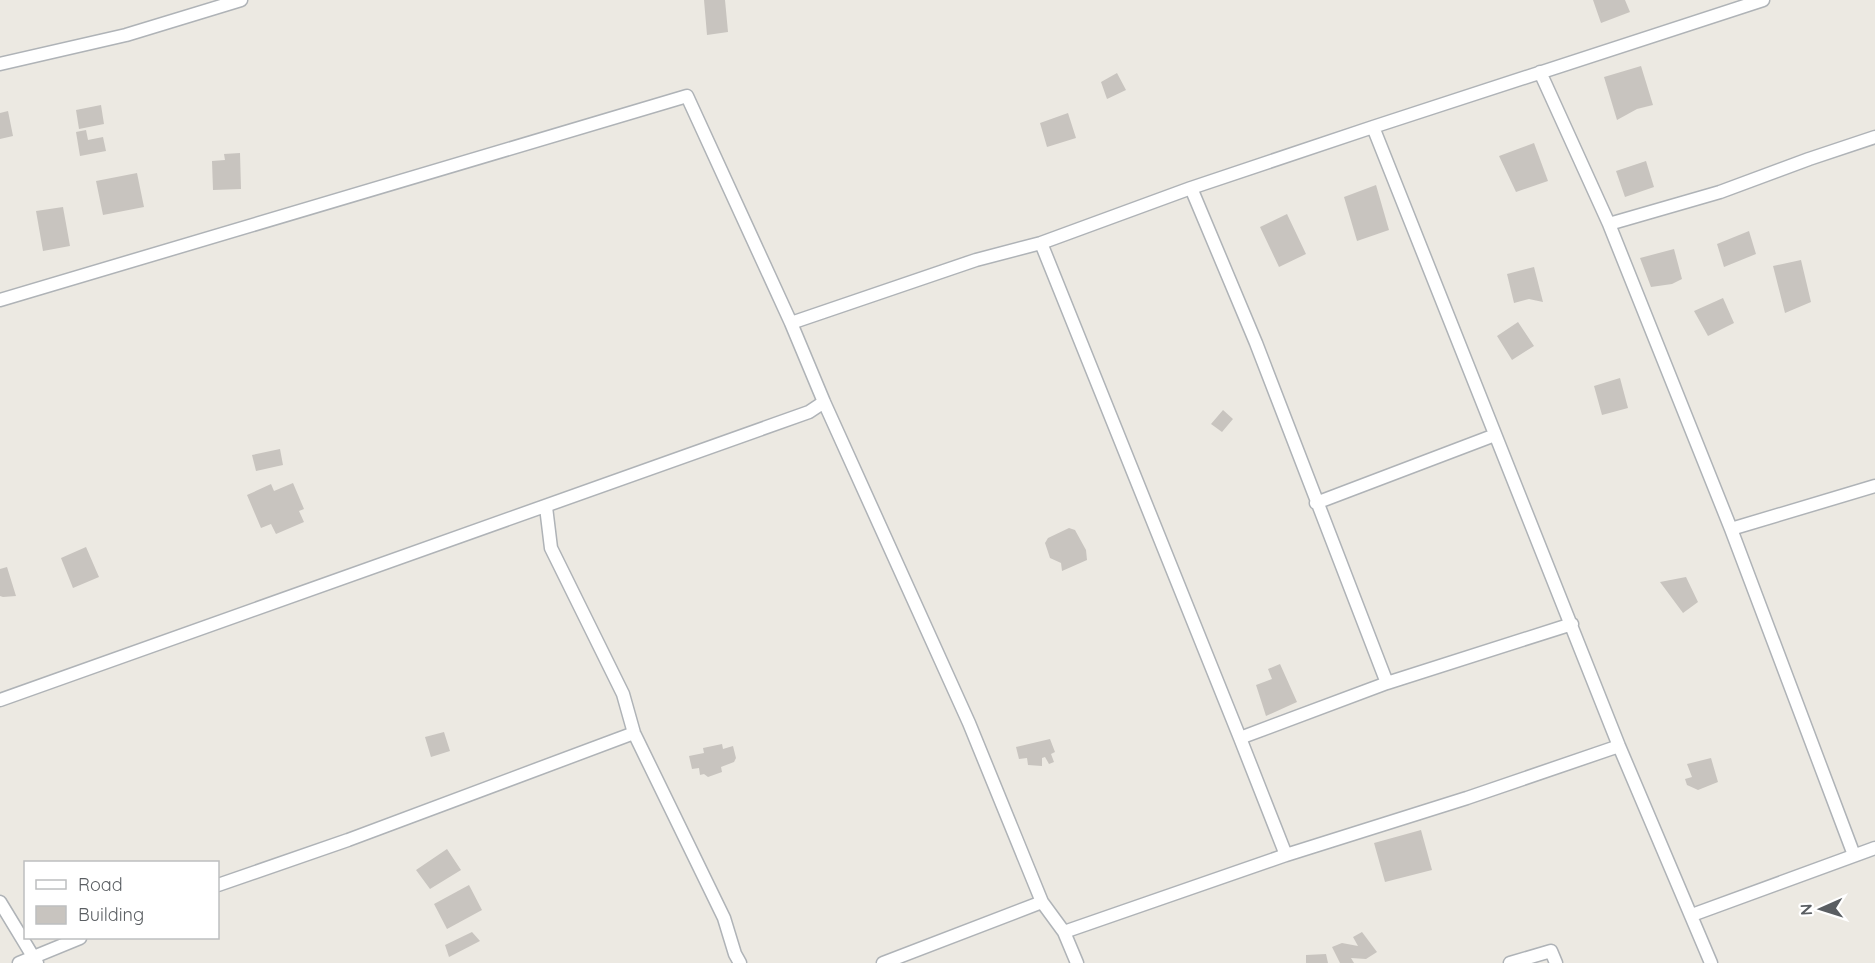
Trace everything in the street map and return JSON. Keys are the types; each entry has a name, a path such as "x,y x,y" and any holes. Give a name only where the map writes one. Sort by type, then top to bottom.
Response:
{"street":[{"path":"0,64 126,35 241,0"},
{"path":"791,323 976,260 1041,243 1191,188 1763,0"},
{"path":"1540,72 1609,224 1731,529 1854,855"},
{"path":"0,300 687,96 969,723 1042,902 1064,932 1077,963"},
{"path":"1373,127 1619,746 1711,963"},
{"path":"1609,224 1720,192 1875,137"},
{"path":"1191,188 1256,343 1387,683"},
{"path":"1041,243 1286,855"},
{"path":"0,700 809,412 824,402"},
{"path":"1316,502 1496,435"},
{"path":"1731,529 1875,486"},
{"path":"546,507 550,548 623,694 634,733 724,918 740,963"},
{"path":"1240,738 1387,683 1572,624"},
{"path":"219,885 348,840 634,733"},
{"path":"1064,932 1286,855 1467,798 1619,746"},
{"path":"1692,915 1875,849"},
{"path":"0,902 35,960"},
{"path":"883,963 1042,902"},
{"path":"19,963 35,960 78,939"},
{"path":"1510,963 1551,951 1556,963"}],"building":[{"path":"704,0 725,0 728,32 707,35"},
{"path":"1593,0 1625,0 1630,12 1601,23"},
{"path":"1641,66 1653,105 1637,109 1617,120 1604,77"},
{"path":"1117,73 1126,90 1107,99 1101,82"},
{"path":"101,105 104,124 79,129 76,110"},
{"path":"8,111 13,136 0,139 0,113"},
{"path":"1068,113 1076,138 1047,147 1040,123"},
{"path":"86,130 88,140 103,137 106,151 80,156 76,132"},
{"path":"1534,143 1548,181 1516,192 1499,156"},
{"path":"240,153 241,189 213,190 212,161 225,160 224,154"},
{"path":"1646,161 1654,187 1625,197 1616,171"},
{"path":"137,173 144,207 103,215 96,181"},
{"path":"1376,185 1389,230 1357,241 1344,197"},
{"path":"63,207 70,246 43,251 36,211"},
{"path":"1287,214 1306,254 1279,267 1260,227"},
{"path":"1749,231 1756,254 1724,267 1717,244"},
{"path":"1674,249 1682,279 1672,284 1651,287 1640,258"},
{"path":"1801,260 1811,302 1785,313 1773,266"},
{"path":"1534,267 1543,302 1529,299 1514,303 1507,274"},
{"path":"1723,298 1734,323 1708,336 1694,311"},
{"path":"1518,322 1534,346 1512,360 1497,336"},
{"path":"1620,378 1628,408 1602,415 1594,386"},
{"path":"1223,410 1233,419 1222,432 1211,424"},
{"path":"280,449 283,465 256,471 252,455"},
{"path":"293,483 304,509 299,511 304,522 276,534 271,524 261,528 247,495 271,484 274,491"},
{"path":"1069,528 1075,530 1086,550 1087,560 1062,571 1061,563 1050,558 1045,543 1048,538"},
{"path":"86,547 99,577 73,588 61,558"},
{"path":"7,567 16,596 0,596 0,569"},
{"path":"1686,577 1698,602 1683,613 1660,582"},
{"path":"1280,664 1297,702 1266,716 1256,685 1272,679 1268,669"},
{"path":"444,732 450,751 431,757 425,737"},
{"path":"1050,739 1055,752 1051,754 1054,762 1049,764 1045,757 1042,758 1042,766 1028,765 1027,758 1019,759 1016,747"},
{"path":"722,744 723,749 733,746 736,758 734,762 721,767 722,772 708,777 704,774 700,775 699,768 692,769 689,756 704,753 703,748"},
{"path":"1711,758 1718,782 1698,790 1687,785 1685,779 1692,777 1687,764"},
{"path":"1421,830 1432,870 1385,882 1374,843"},
{"path":"447,849 461,870 430,889 416,870"},
{"path":"469,885 482,910 447,929 434,904"},
{"path":"472,932 480,941 449,957 445,945"},
{"path":"1362,932 1377,952 1366,959 1351,958 1354,963 1340,963 1332,947 1342,943 1358,946 1353,937"},
{"path":"1326,954 1328,963 1306,963 1306,955"}]}
